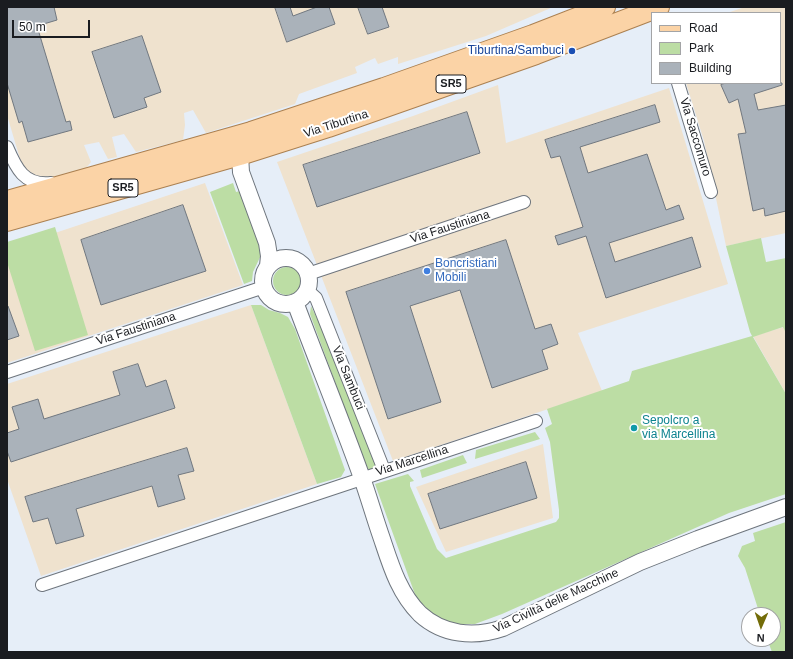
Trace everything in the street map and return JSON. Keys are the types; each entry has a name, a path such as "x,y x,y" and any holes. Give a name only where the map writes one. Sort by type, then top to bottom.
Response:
{"main road":[{"name":"Via Tiburtina","path":"7,201 234,137 384,88 605,7"},
{"name":"Via Tiburtina","path":"7,221 240,155 400,103 656,10"}],"street":[{"path":"563,23 582,7"},
{"name":"Via Saccomuro","path":"678,84 711,192"},
{"path":"234,137 240,155 241,172 267,243 269,256 268,266 263,278 264,287 270,297 276,301 282,303 295,302 301,298 308,282 302,264 283,250 278,242 252,169 240,155"},
{"path":"7,147 19,171 25,177 34,182 45,184 90,178"},
{"path":"7,147 7,162"},
{"name":"Via Faustiniana","path":"308,282 524,202"},
{"path":"268,266 279,259 292,258"},
{"name":"Via Sambuci","path":"308,282 316,298 384,470"},
{"name":"Via Faustiniana","path":"7,372 264,287"},
{"name":"Via Sambuci","path":"295,302 362,478"},
{"name":"Via Marcellina","path":"42,585 384,470 536,421"},
{"name":"Via Civiltà delle Macchine","path":"362,478 391,566 404,593 420,613 429,620 446,630 467,634 482,633 503,628 640,562 786,507"}],"shaded area":[{"path":"7,7 553,7 486,36 398,64 398,57 378,64 375,58 355,67 357,73 299,94 295,104 206,133 193,110 184,113 185,125 183,140 136,152 124,134 112,137 117,157 108,159 99,142 84,145 91,162 86,168 48,179 34,176 25,171 7,115"},
{"path":"745,7 786,7 786,233 726,246 704,141 686,84 781,84 781,12 730,12"},
{"path":"498,85 506,143 669,88 728,284 578,333 602,391 393,461 277,162 413,116"},
{"path":"205,183 243,285 7,363 7,249"},
{"path":"251,305 317,484 41,576 7,479 7,384"},
{"path":"784,327 786,330 786,394 753,336"},
{"path":"543,444 553,518 446,552 416,487"}],"green space":[{"path":"233,183 236,192 240,191 263,251 253,272 252,281 244,284 210,192"},
{"path":"55,227 88,335 35,351 7,262 7,242"},
{"path":"761,238 766,262 786,258 786,330 785,331 783,327 753,337 786,394 786,494 729,513 502,614 475,624 452,624 435,616 417,600 375,484 408,474 414,481 410,482 410,486 437,549 446,558 556,522 559,518 559,510 550,442 545,428 552,424 547,409 629,381 632,371 752,336 726,246"},
{"path":"287,267 297,271 301,281 297,291 287,295 277,291 273,281 277,271"},
{"path":"251,305 261,305 269,310 288,317 295,329 345,470 341,477 317,484"},
{"path":"311,306 330,345 377,468 369,470 365,464 310,314"},
{"path":"535,432 540,439 475,459 476,450"},
{"path":"463,455 467,463 422,478 420,470"},
{"path":"786,522 786,652 772,652 770,647 781,647 781,607 757,607 745,568 738,556 742,546 755,541 753,533"}],"building":[{"path":"7,7 54,7 57,20 37,26 66,122 70,121 72,130 28,142 22,121 19,123 7,83"},
{"path":"275,7 290,7 293,16 317,7 329,7 335,24 287,42"},
{"path":"358,7 382,7 389,27 368,34"},
{"path":"142,36 161,92 144,98 147,107 114,118 92,52"},
{"path":"782,83 782,85 754,94 758,110 786,105 786,211 765,216 764,208 753,211 738,134 746,133 738,99 729,103 721,85"},
{"path":"655,105 660,122 580,147 588,173 647,154 666,210 679,205 684,219 609,243 615,262 692,237 701,267 606,298 586,236 558,245 555,236 583,227 560,156 551,158 545,140"},
{"path":"467,112 480,153 317,207 303,165"},
{"path":"183,205 206,271 101,305 81,240"},
{"path":"506,240 535,329 551,324 558,344 542,350 548,369 492,388 460,290 410,306 441,402 388,419 346,292"},
{"path":"7,306 19,336 7,340"},
{"path":"138,364 146,387 166,380 175,408 11,462 7,451 7,433 19,429 12,407 38,399 44,419 120,395 113,372"},
{"path":"187,448 194,471 178,475 185,499 158,507 152,486 76,509 84,536 56,544 48,518 33,522 25,497"},
{"path":"526,462 537,498 440,529 428,494"}],"place":[{"name":"Tiburtina/Sambuci","path":"572,51"},
{"name":"Boncristiani Mobili","path":"427,271"},
{"name":"Sepolcro a via Marcellina","path":"634,428"}]}
